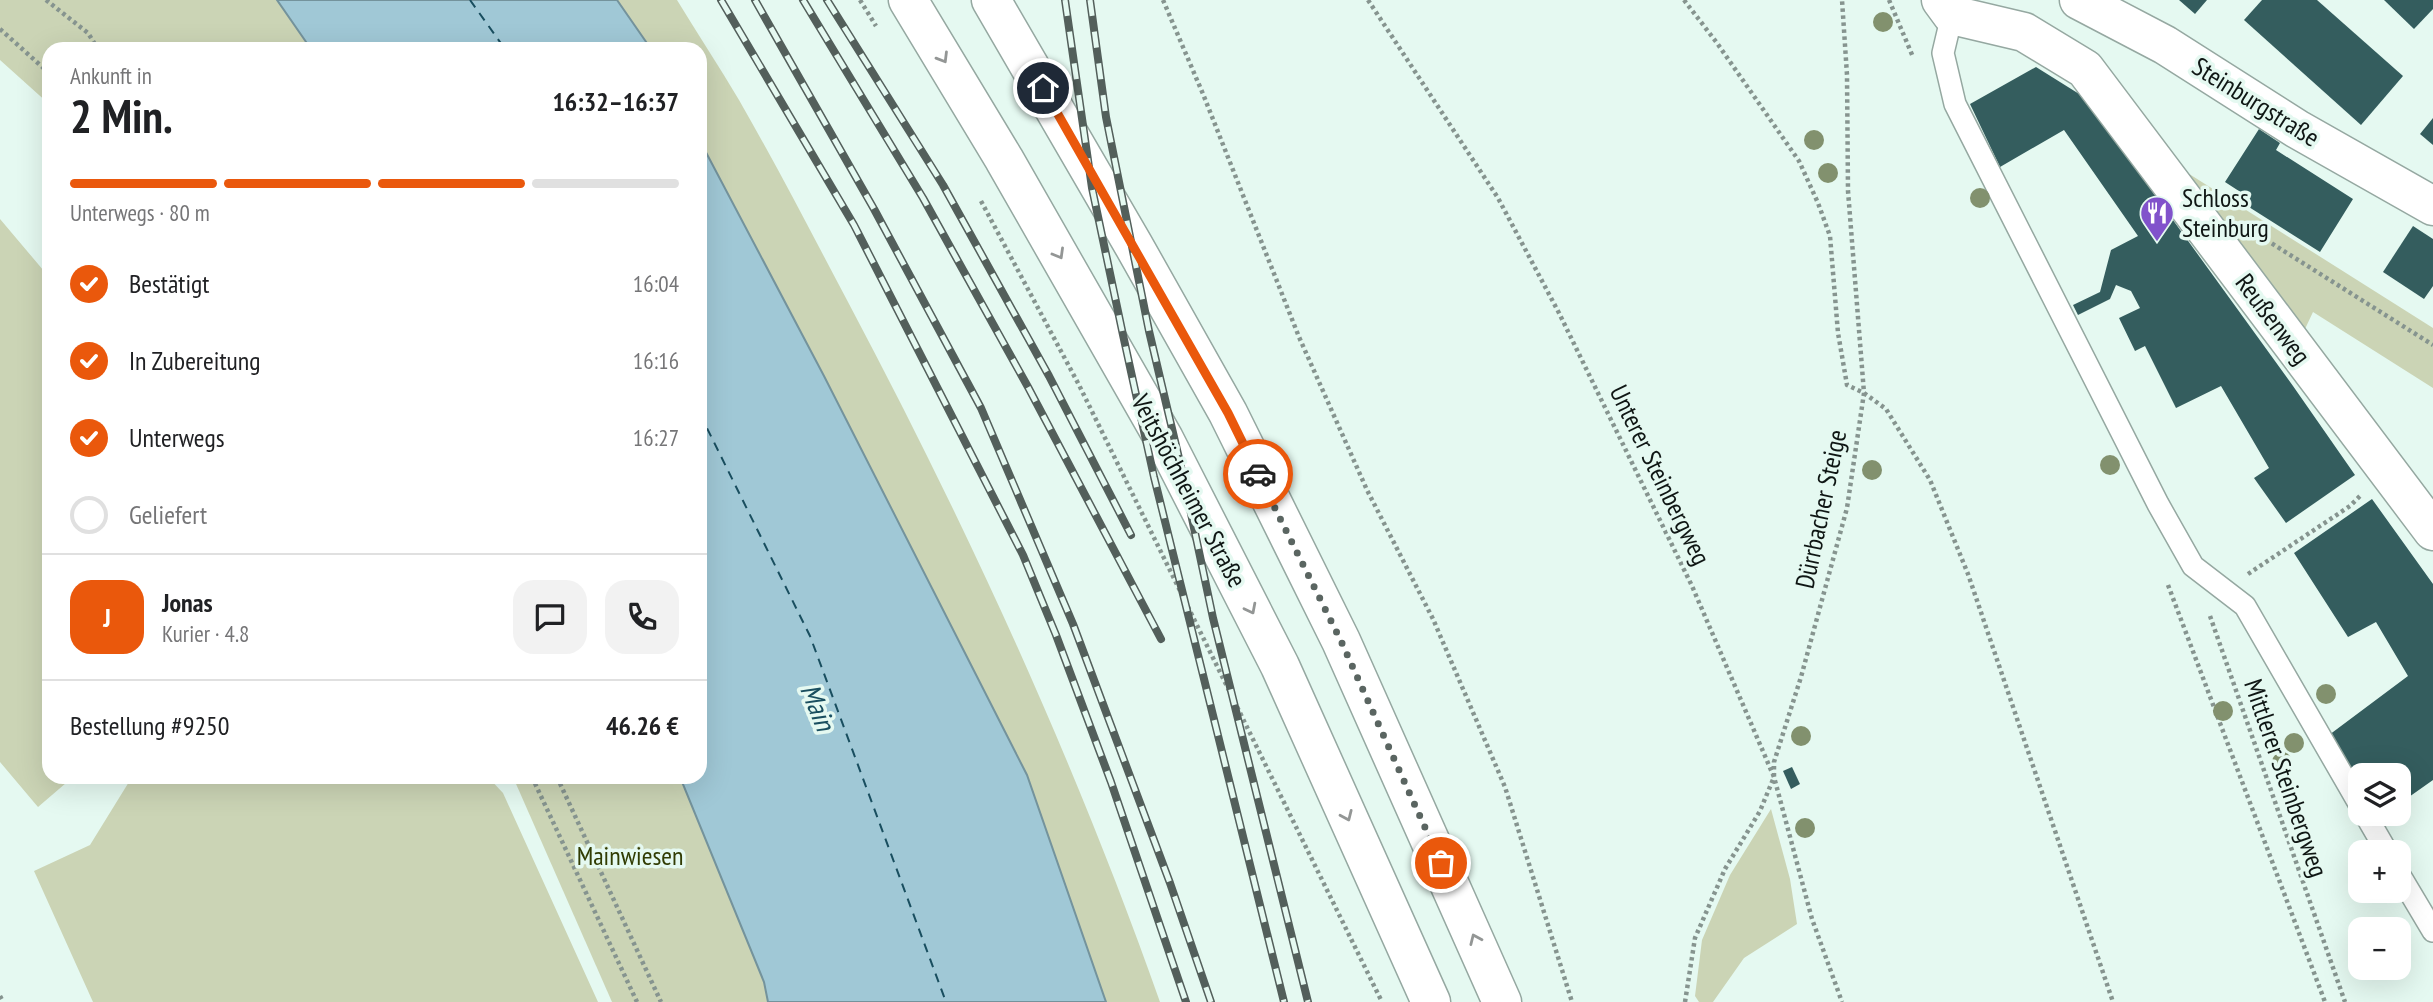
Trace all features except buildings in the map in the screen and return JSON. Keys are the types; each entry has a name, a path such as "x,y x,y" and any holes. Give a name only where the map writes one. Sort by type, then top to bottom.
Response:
{"main road":[{"name":"Veitshöchheimer Straße","path":"908,0 1004,159 1164,439 1280,666 1431,1002"},
{"path":"991,0 1228,413 1341,641 1502,1002"},
{"name":"Steinburgstraße","path":"2079,0 2165,45 2297,129 2433,206"},
{"name":"Reußenweg","path":"1947,8 2024,33 2085,69 2433,531"}],"lane":[{"path":"1947,8 1943,53 1955,104 2158,504 2193,566 2245,606 2348,784"},
{"path":"2411,894 2433,931"}],"path":[{"path":"46,0 88,33 93,42"},
{"path":"860,0 881,34"},
{"path":"1163,0 1299,337 1367,491 1433,619 1505,787 1572,1002"},
{"name":"Unterer Steinbergweg","path":"1367,0 1498,198 1559,313 1692,586 1774,777 1812,919 1842,1002"},
{"path":"1684,0 1799,161 1813,192 1830,236 1838,333 1847,385 1886,409 1930,480 1968,574 2113,1002"},
{"name":"Dürrbacher Steige","path":"1685,1002 1695,938 1725,869 1760,811 1774,777 1774,762 1801,677 1847,508 1864,393 1848,191 1847,75 1842,0"},
{"path":"1889,0 1914,61"},
{"path":"0,29 42,67"},
{"path":"977,194 1079,385 1382,1002"},
{"path":"2255,232 2433,345"},
{"path":"2256,568 2350,506"},
{"name":"Mittlerer Steinbergweg","path":"2193,566 2345,1002"},
{"path":"2162,573 2175,597 2325,1002"},
{"path":"534,784 637,1002"},
{"path":"560,784 661,1002"},
{"path":"0,996 3,1002"}],"green space":[{"path":"0,0 277,0 306,42 42,42 42,98 0,60"},
{"path":"617,0 677,0 703,42 646,42"},
{"path":"707,48 781,175 892,387 977,559 1056,734 1160,1002 1106,1002 1027,775 824,376 707,154"},
{"path":"2175,165 2433,328 2433,388 2313,312 2305,329 2182,190"},
{"path":"0,219 42,269 42,784 65,784 38,807 0,762"},
{"path":"128,784 495,784 503,793 598,1002 93,1002 34,871 90,845"},
{"name":"Mainwiesen","path":"516,784 683,784 764,982 768,1002 612,1002"},
{"path":"1771,809 1790,879 1797,924 1744,958 1713,1002 1699,1002 1695,996 1702,940 1730,875"}],"water":[{"path":"277,0 617,0 646,42 306,42"},
{"name":"Main","path":"707,154 824,376 1027,775 1106,1002 768,1002 764,982 683,784 707,784"}],"ferry route":[{"path":"470,0 500,42"},
{"path":"707,428 810,636 946,1002"}],"railway":[{"path":"721,0 854,225 1023,555 1111,782 1186,1002"},
{"path":"755,0 874,209 981,408 1073,624 1170,883 1211,1002"},
{"path":"803,0 923,198 1028,387 1161,639"},
{"path":"827,0 943,185 1049,376 1131,535"},
{"path":"1065,0 1092,188 1154,477 1284,1002"},
{"path":"1090,0 1106,117 1149,331 1213,618 1308,1002"}],"way so far":[{"path":"1258,474 1341,641 1441,863"}],"place":[{"name":"Schloss Steinburg","path":"2157,243"}],"route":[{"path":"1043,88 1228,413 1258,474"}]}
